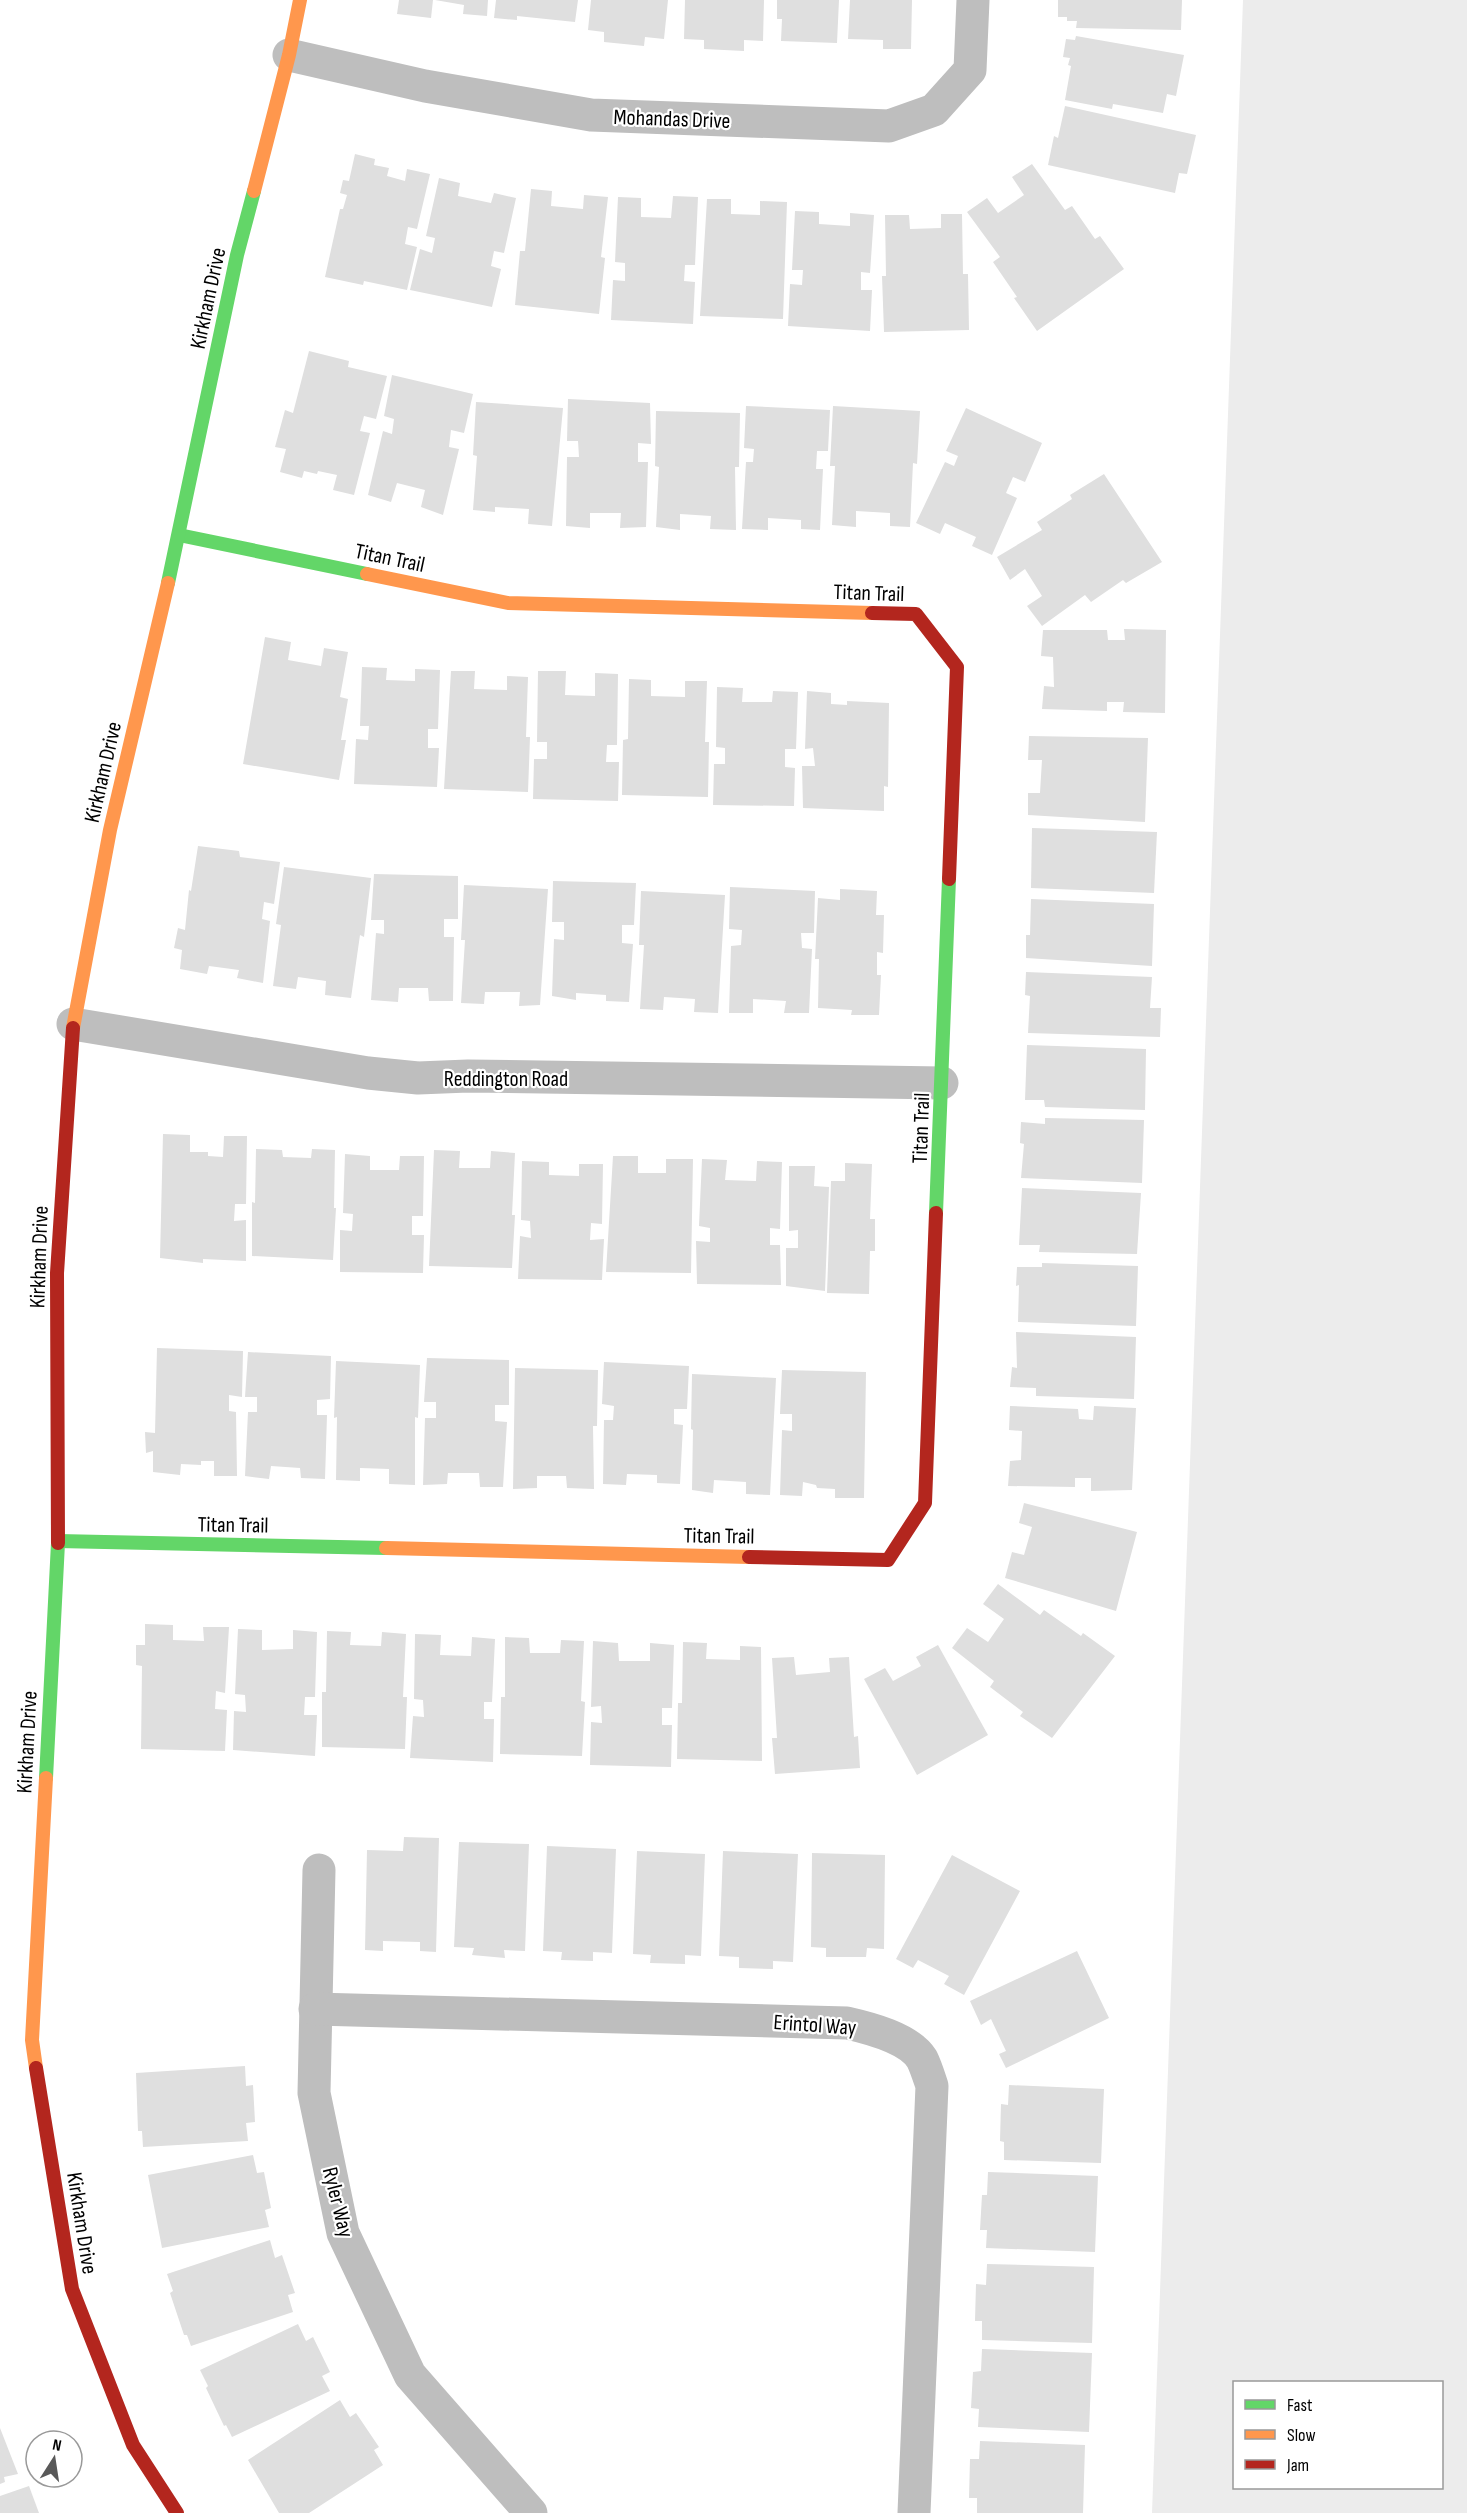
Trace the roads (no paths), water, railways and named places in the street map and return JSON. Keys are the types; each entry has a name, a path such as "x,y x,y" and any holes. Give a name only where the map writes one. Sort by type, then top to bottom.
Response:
{"street":[{"name":"Kirkham Drive","path":"177,2513 133,2445 72,2289 32,2040 58,1541 57,1273 73,1024 110,830 178,535 237,255 290,55 300,0"},
{"name":"Mohandas Drive","path":"290,55 425,86 591,115 889,126 933,110 970,70 973,0"},
{"name":"Titan Trail","path":"58,1541 888,1560 925,1503 957,667 916,614 508,603 178,535"},
{"name":"Reddington Road","path":"73,1024 368,1073 418,1078 468,1076 942,1083"},
{"name":"Ryler Way","path":"319,1870 314,2092 344,2233 410,2376 531,2513"},
{"name":"Erintol Way","path":"315,2008 847,2023 873,2029 902,2042 921,2058 932,2086 914,2513"}]}
